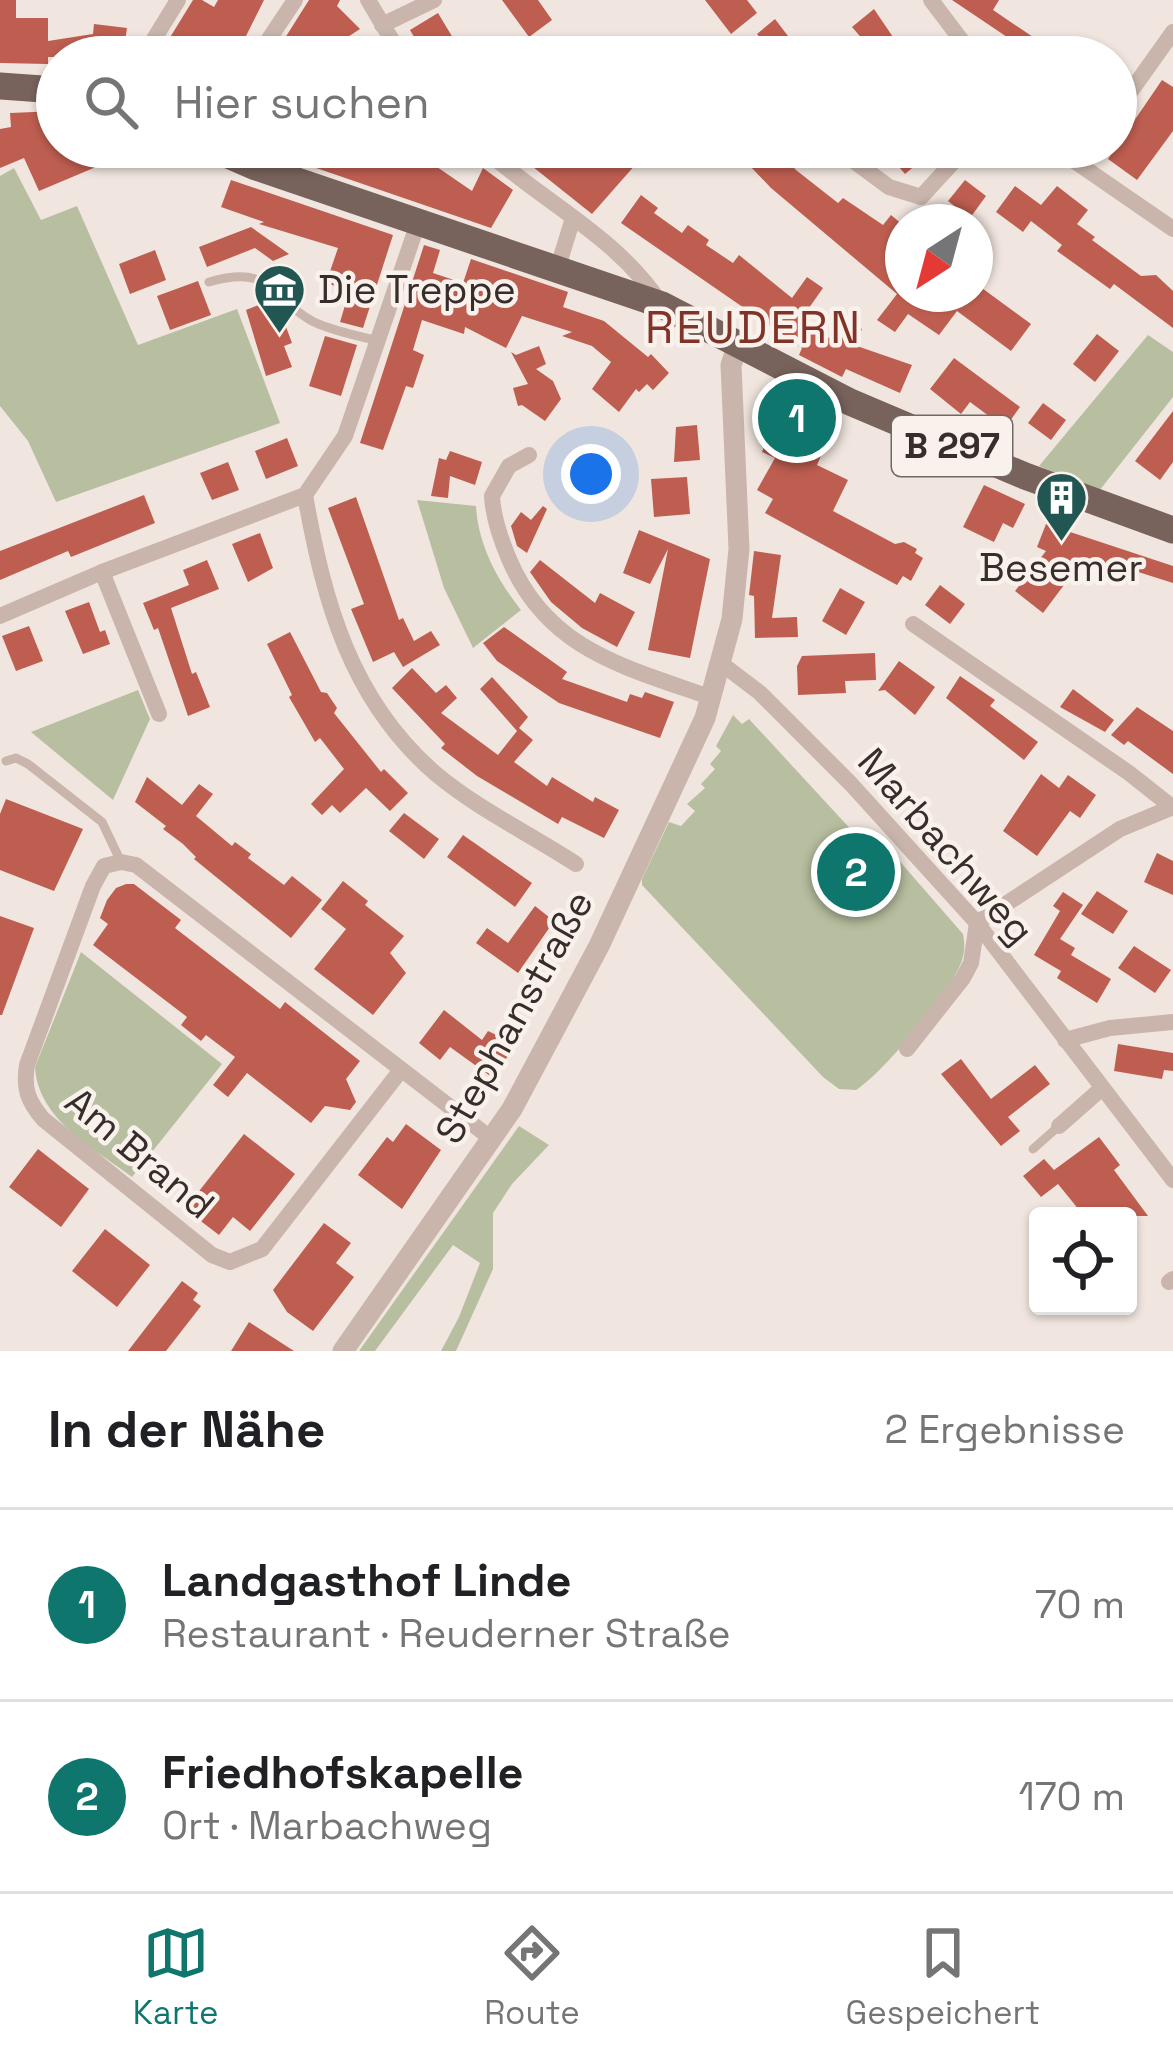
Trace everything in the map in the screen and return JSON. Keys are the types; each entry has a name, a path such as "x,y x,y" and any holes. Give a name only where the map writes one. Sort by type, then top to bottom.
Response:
{"main road":[{"path":"0,86 36,89"},
{"name":"B 297","path":"259,168 662,305 850,402 1173,530"}],"street":[{"path":"156,36 178,0"},
{"path":"271,36 296,0"},
{"path":"368,0 389,36"},
{"path":"382,25 434,0"},
{"path":"931,0 958,36"},
{"path":"1137,83 1173,32"},
{"path":"509,168 646,280 662,305"},
{"path":"864,168 907,196 921,197 949,168"},
{"path":"1081,168 1173,229"},
{"path":"558,267 573,218"},
{"path":"0,616 305,495 346,436 419,220"},
{"name":"Stephanstraße","path":"343,1351 493,1140 599,946 712,698 732,619 739,549 731,365 738,345"},
{"path":"529,455 509,466 492,496 508,556 532,603 585,649 712,698"},
{"path":"305,495 321,581 343,649 392,724 435,772 576,864"},
{"path":"102,572 160,714"},
{"path":"907,1049 963,978 971,963 977,923 1120,829 1172,807 1129,772 914,624"},
{"name":"Marbachweg","path":"722,664 760,693 821,754 977,923 1173,1180"},
{"path":"128,864 493,1140"},
{"name":"Am Brand","path":"128,864 104,866 93,886 24,1084 30,1103 44,1119 212,1255 230,1262 262,1249 400,1070"},
{"path":"1065,1040 1110,1028 1173,1022"},
{"path":"1059,1126 1102,1089"}],"lane":[{"path":"209,282 233,275 268,282 311,321 378,341"},
{"path":"6,761 16,758 28,764 102,823 128,864"},
{"path":"1034,1149 1059,1126"}],"green space":[{"path":"14,168 41,220 77,206 138,345 237,309 280,423 56,502 28,441 0,406 0,176"},
{"path":"1148,335 1173,352 1173,397 1099,491 1039,466"},
{"path":"417,500 476,506 490,561 521,610 473,648 444,588"},
{"path":"138,690 150,719 113,800 31,732"},
{"path":"733,715 742,724 749,719 857,836 861,834 874,848 882,841 963,934 962,959 944,993 898,1050 856,1090 839,1089 823,1077 642,885 669,822 681,826 695,811 687,804 705,788 701,784 715,769 710,764 721,751 716,746"},
{"path":"81,952 222,1064 132,1177 70,1131 38,1086 35,1067"},
{"path":"519,1126 549,1145 512,1184 493,1213 493,1269 456,1351 441,1351 480,1263 453,1245 375,1351 359,1351"}],"building":[{"path":"0,0 16,0 16,18 48,18 48,36 36,36 36,64 0,63"},
{"path":"193,0 214,7 218,0 264,0 246,36 171,36"},
{"path":"309,0 340,0 337,6 360,29 349,36 286,36"},
{"path":"502,0 538,0 552,20 528,36"},
{"path":"705,0 747,0 757,13 731,34"},
{"path":"952,0 999,0 993,10 1032,36 1006,36"},
{"path":"874,9 892,36 860,36 852,27"},
{"path":"438,13 452,36 414,36 410,30"},
{"path":"775,19 789,36 759,36"},
{"path":"94,24 127,28 126,36 80,36 93,34"},
{"path":"1162,80 1173,87 1173,131 1137,180 1120,168 1137,168 1137,117"},
{"path":"36,112 36,168 94,168 39,191 24,158 0,168 0,129 11,127 10,113"},
{"path":"316,168 438,168 472,191 483,168 513,190 491,228"},
{"path":"534,168 633,168 592,214"},
{"path":"752,168 794,168 838,203 843,198 885,222 885,284"},
{"path":"231,180 393,235 363,328 340,322 344,289 326,283 338,248 221,207"},
{"path":"965,180 986,196 980,204 948,201"},
{"path":"1015,186 1041,205 1057,186 1088,210 1077,224 1095,237 1092,240 1141,276 1156,275 1173,291 1173,328 1114,284 1110,289 1057,251 1062,245 1031,221 1023,232 996,212"},
{"path":"641,195 658,208 654,213 682,233 688,225 709,240 706,245 733,263 739,255 792,298 807,277 823,288 804,315 808,318 803,325 838,342 850,323 862,329 854,345 912,365 900,393 846,369 842,377 799,355 802,348 621,223"},
{"path":"251,227 289,254 273,261 255,248 207,267 199,247"},
{"path":"424,245 440,250 433,273 463,283 471,259 568,292 563,307 604,321 669,373 653,390 647,384 639,392 636,389 619,412 592,389 611,362 592,346 562,336 572,332 522,316 506,348 465,327 464,334 422,320 413,350 424,355 413,388 406,386 383,450 360,443"},
{"path":"155,250 166,280 130,294 119,264"},
{"path":"198,281 211,315 170,330 157,296"},
{"path":"993,296 1031,324 1011,351 958,312 993,312"},
{"path":"271,300 279,308 292,343 284,346 292,367 266,376 246,310"},
{"path":"885,310 956,312 939,335 908,314 895,332 877,320"},
{"path":"1097,334 1119,351 1095,382 1073,364"},
{"path":"325,336 357,345 341,396 309,386"},
{"path":"539,346 546,364 536,369 553,381 561,399 545,421 518,406 513,388 528,384 511,352 516,355"},
{"path":"954,358 1020,407 1005,428 970,402 961,414 930,389"},
{"path":"769,392 827,418 821,431 830,435 817,465 848,480 833,511 895,544 904,542 917,549 915,553 923,558 911,581 903,576 897,585 765,513 773,499 757,490 775,458 762,452 769,425 756,419"},
{"path":"1043,403 1066,420 1051,440 1028,423"},
{"path":"1173,411 1173,462 1160,480 1135,461"},
{"path":"697,425 700,460 674,462 676,427"},
{"path":"287,438 298,466 266,479 255,451"},
{"path":"450,451 482,462 475,485 450,476 448,498 431,496 439,458 446,460"},
{"path":"228,462 239,490 212,500 200,473"},
{"path":"687,477 690,514 654,517 651,479"},
{"path":"984,485 1025,504 1013,528 1003,523 994,542 963,527"},
{"path":"144,495 155,523 71,557 68,551 0,580 0,551"},
{"path":"356,497 399,620 403,618 414,641 431,631 440,645 403,667 394,652 373,662 351,609 364,604 328,508"},
{"path":"543,506 547,509 527,553 517,546 511,526 521,512 531,520"},
{"path":"1046,524 1173,566 1173,583 1135,571 1133,581 1079,565 1043,613 1015,591 1046,551 1037,547"},
{"path":"639,530 710,559 690,658 648,650 668,549 650,584 623,573"},
{"path":"260,533 273,568 248,582 232,544"},
{"path":"754,551 781,555 772,618 797,617 798,637 755,638 754,596 749,595"},
{"path":"207,560 219,589 171,608 192,674 196,672 210,707 188,716 158,628 154,630 143,603 189,585 183,570"},
{"path":"540,560 595,603 600,593 635,612 617,647 582,628 551,602 530,572"},
{"path":"940,585 965,604 950,624 925,605"},
{"path":"840,588 865,602 846,635 822,621"},
{"path":"89,602 110,644 83,654 65,611"},
{"path":"29,626 43,661 16,671 2,636"},
{"path":"504,627 567,672 562,679 627,702 630,694 642,698 645,692 674,702 660,738 559,703 497,661 483,643"},
{"path":"290,632 321,692 337,708 334,713 381,772 384,769 408,793 390,811 366,788 340,813 332,805 322,815 311,804 344,769 320,738 315,742 267,644"},
{"path":"875,653 876,680 845,681 846,693 798,695 797,666 802,656"},
{"path":"899,661 935,687 915,715 885,690 878,691"},
{"path":"412,668 436,693 446,685 457,698 441,713 498,755 517,731 480,689 492,677 528,717 519,728 533,740 514,762 547,786 552,777 593,802 595,797 619,810 604,838 562,817 558,824 477,776 441,748 445,744 392,688"},
{"path":"960,676 995,700 990,706 1038,742 1024,760 946,698"},
{"path":"1073,689 1114,720 1105,732 1060,707"},
{"path":"1137,707 1173,731 1173,774 1128,741 1124,745 1111,735"},
{"path":"1041,774 1059,788 1068,775 1096,795 1080,818 1070,811 1037,856 1003,831"},
{"path":"147,777 182,805 199,784 213,794 196,816 232,846 235,842 251,854 248,858 284,885 292,876 322,900 291,938 194,859 163,829 166,826 135,802"},
{"path":"6,799 83,829 54,891 0,870 0,814"},
{"path":"404,813 439,839 424,859 389,831"},
{"path":"463,835 532,883 515,907 447,857"},
{"path":"883,841 895,855 874,875 883,885 860,906 832,875 838,869 827,857 838,847 849,859 854,854 860,861"},
{"path":"1157,853 1173,861 1173,895 1144,882"},
{"path":"343,881 404,936 390,953 406,973 373,1015 314,969 346,929 321,909"},
{"path":"126,884 134,884 181,920 175,928 280,1009 285,1002 360,1061 346,1079 356,1102 350,1110 325,1106 311,1123 247,1073 228,1097 213,1085 235,1057 206,1035 201,1041 181,1025 187,1017 93,945 108,924 100,918 107,900"},
{"path":"1097,891 1128,911 1113,934 1081,914"},
{"path":"1063,892 1083,905 1060,939 1075,948 1071,955 1111,979 1097,1003 1057,978 1061,971 1034,955 1060,911 1053,906"},
{"path":"535,906 554,921 518,973 476,943 487,928 508,943"},
{"path":"0,916 34,928 2,1015 0,1015"},
{"path":"1134,946 1171,970 1155,993 1118,968"},
{"path":"444,1010 482,1040 488,1031 509,1041 505,1046 512,1050 493,1078 450,1047 440,1060 419,1043"},
{"path":"1118,1044 1173,1053 1173,1071 1164,1070 1162,1079 1114,1071"},
{"path":"961,1059 991,1099 1035,1065 1050,1084 1008,1117 1020,1131 1001,1146 941,1074"},
{"path":"406,1124 441,1150 402,1209 358,1175 387,1137 393,1142"},
{"path":"244,1134 295,1174 250,1231 233,1217 219,1235 185,1209"},
{"path":"1099,1137 1120,1165 1114,1170 1148,1216 1137,1216 1137,1207 1077,1207 1058,1184 1041,1197 1023,1176 1044,1159 1054,1170"},
{"path":"38,1149 89,1189 61,1227 9,1187"},
{"path":"324,1223 351,1243 336,1263 354,1277 313,1331 287,1312 273,1290"},
{"path":"105,1229 150,1265 117,1307 72,1271"},
{"path":"182,1281 198,1293 193,1300 201,1306 166,1351 128,1351"},
{"path":"249,1322 294,1351 231,1351"}],"place":[{"name":"Die Treppe","path":"279,335"},
{"name":"Landgasthof Linde","path":"797,418"},
{"name":"Besemer","path":"1061,543"},
{"name":"Friedhofskapelle","path":"856,872"}],"district":[{"name":"REUDERN","path":"754,327"}]}
